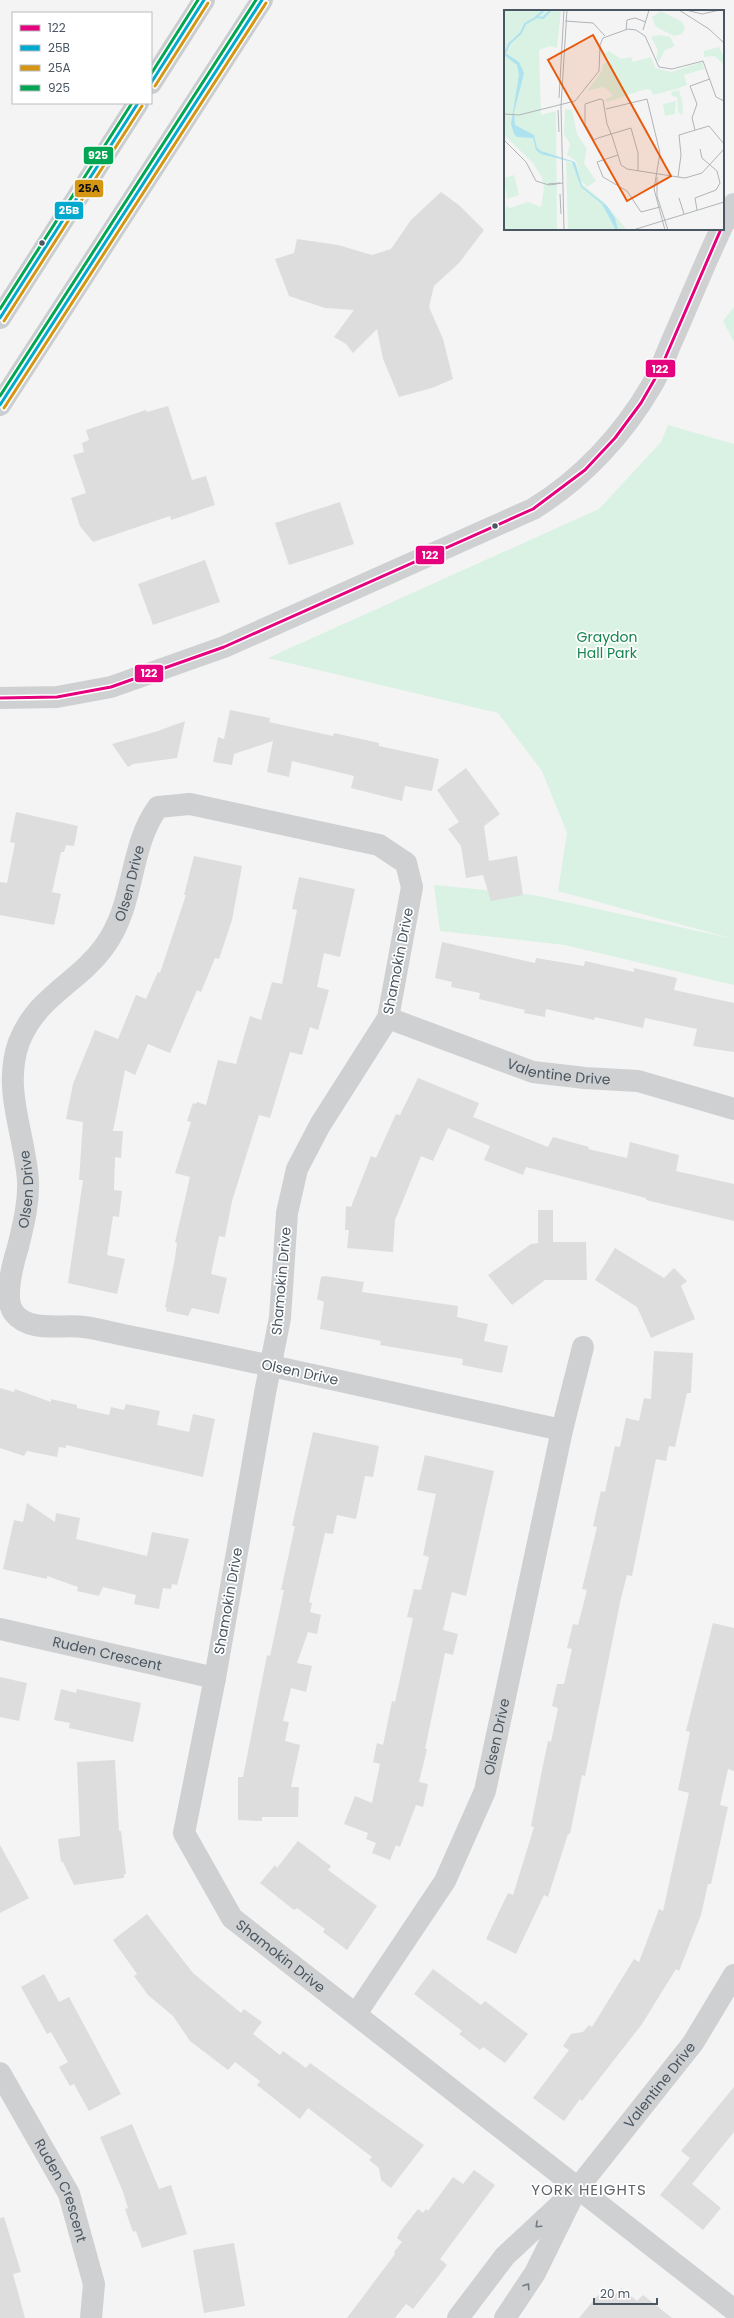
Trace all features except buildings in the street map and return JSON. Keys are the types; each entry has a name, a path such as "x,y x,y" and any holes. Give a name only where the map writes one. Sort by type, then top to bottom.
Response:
{"main road":[{"path":"152,81 204,0"},
{"path":"0,405 262,0"},
{"path":"0,318 137,104"}],"street":[{"path":"724,223 734,204"},
{"path":"0,698 57,697 111,687 224,647 533,509 559,493 608,446 629,420 653,385 721,230"},
{"name":"Olsen Drive","path":"406,863 379,845 190,804 158,807 146,823 122,916 104,948 79,973 54,993 32,1017 20,1041 13,1065 14,1108 28,1181 26,1216 10,1284 9,1299 14,1313 27,1322 44,1327 83,1327 270,1365 562,1430"},
{"name":"Shamokin Drive","path":"406,863 412,887 388,1018 320,1126 297,1169 287,1213 280,1318 270,1365 215,1678 184,1833 232,1918 734,2310"},
{"name":"Valentine Drive","path":"388,1018 533,1072 585,1078 638,1081 734,1109"},
{"name":"Olsen Drive","path":"356,2014 445,1881 485,1791 562,1430 583,1347"},
{"name":"Ruden Crescent","path":"0,1629 215,1678"},
{"name":"Valentine Drive","path":"458,2318 505,2256 577,2188 693,2043 734,1975"},
{"name":"Ruden Crescent","path":"0,2073 69,2194 94,2284 91,2318"},
{"name":"Valentine Drive","path":"505,2318 535,2273 577,2188"}],"green space":[{"path":"734,307 734,342 723,321"},
{"name":"Graydon Hall Park","path":"668,425 734,444 734,939 558,891 567,833 542,771 498,713 268,658 599,509 661,442"},
{"path":"434,885 534,895 734,939 734,985 565,945 440,931"}],"transit line":[{"name":"925","path":"152,72 198,0"},
{"name":"25B","path":"152,81 204,0"},
{"name":"925","path":"0,396 256,0"},
{"name":"25B","path":"0,405 262,0"},
{"name":"25A","path":"155,86 208,3"},
{"name":"25A","path":"4,408 266,3"},
{"name":"925","path":"0,309 131,104"},
{"name":"25B","path":"0,318 137,104"},
{"name":"25A","path":"4,321 142,106"},
{"name":"122","path":"0,698 57,697 111,687 224,647 533,509 585,470 615,438 641,403 660,370 721,230"}],"district":[{"name":"YORK HEIGHTS","path":"589,2189"}]}
